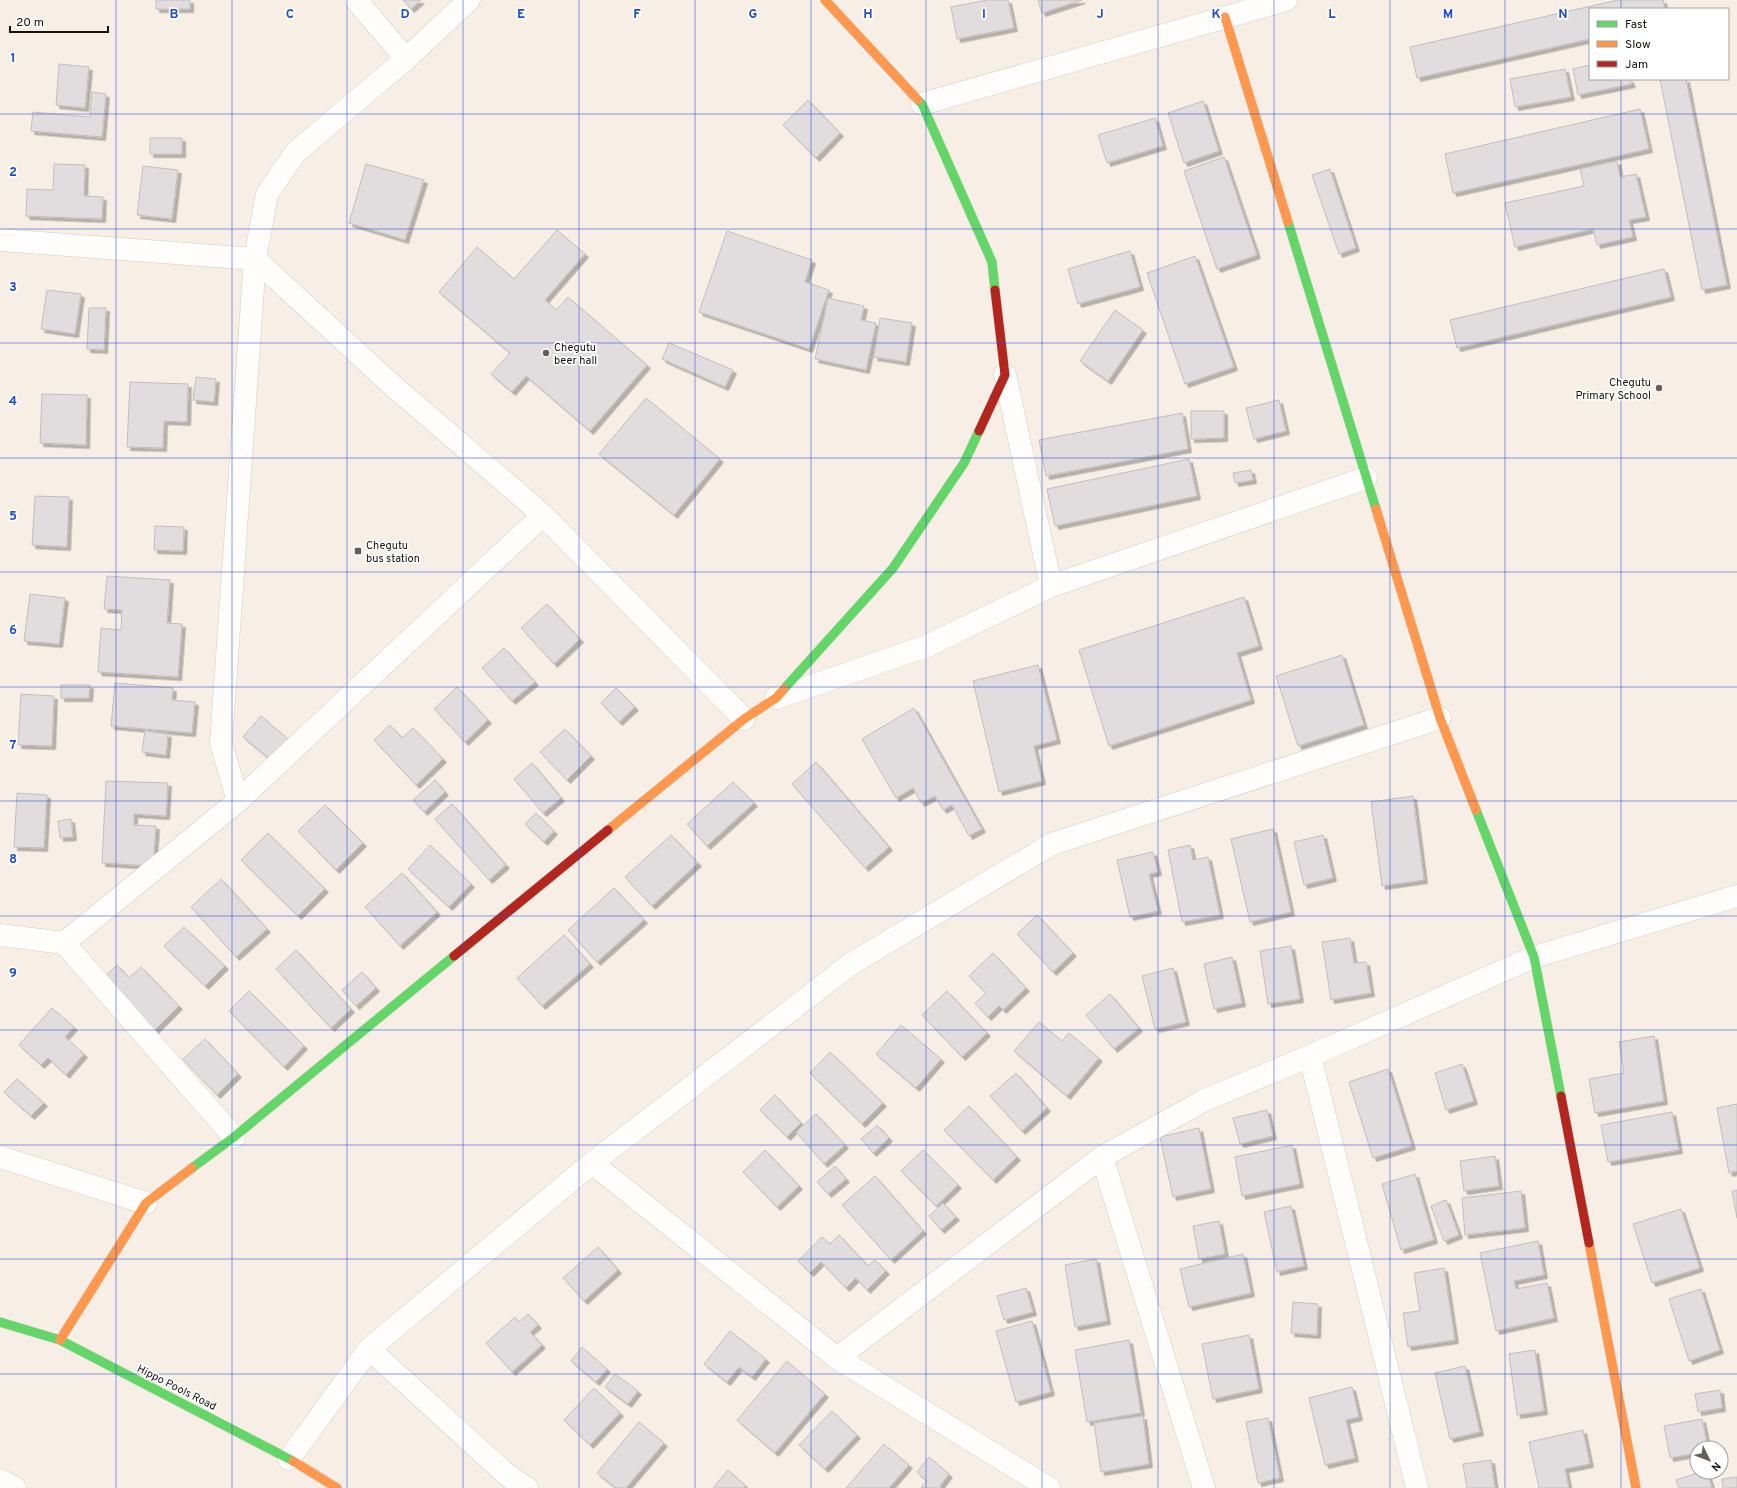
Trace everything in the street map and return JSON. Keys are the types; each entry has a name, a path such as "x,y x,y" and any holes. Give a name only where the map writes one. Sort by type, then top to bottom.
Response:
{"street":[{"path":"356,0 406,59"},
{"path":"238,801 221,743 255,259 266,194 296,152 406,59 470,0"},
{"path":"825,0 922,104 992,262 1004,375 1051,586"},
{"path":"922,104 1286,0"},
{"path":"1225,17 1440,718 1534,957 1636,1488"},
{"path":"0,240 255,259 391,384 543,515 744,719"},
{"path":"776,698 892,568 964,463 1004,375"},
{"path":"60,1340 146,1203 234,1137 744,719 776,698 927,646 1051,586 1366,478"},
{"path":"64,944 238,801 543,515"},
{"path":"289,1459 369,1349 592,1164 851,964 1052,844 1440,718"},
{"path":"837,1358 1102,1157 1205,1100 1310,1056 1534,957 1737,896"},
{"path":"0,935 64,944 234,1137"},
{"path":"1310,1056 1417,1488"},
{"path":"0,1157 146,1203"},
{"path":"1102,1157 1204,1488"},
{"path":"592,1164 837,1358 1049,1488"},
{"name":"Hippo Pools Road","path":"0,1322 60,1340 289,1459 337,1488"},
{"path":"369,1349 507,1475 527,1488"},
{"path":"0,1480 15,1488"}],"building":[{"path":"156,0 190,0 190,9 156,9"},
{"path":"403,0 421,0 411,9"},
{"path":"987,0 1008,0 1014,28 957,39 951,7"},
{"path":"1038,0 1082,0 1042,13"},
{"path":"1618,0 1663,0 1665,8 1589,8 1589,39 1417,78 1410,47"},
{"path":"59,64 89,67 85,108 56,105"},
{"path":"1589,65 1589,80 1630,80 1632,84 1578,95 1573,69"},
{"path":"1565,69 1571,97 1515,107 1510,79"},
{"path":"1660,80 1686,80 1727,285 1702,290"},
{"path":"92,92 106,94 102,137 31,131 33,112 90,117"},
{"path":"808,100 840,133 816,158 783,125"},
{"path":"1203,101 1219,151 1184,163 1168,113"},
{"path":"1640,109 1649,149 1453,193 1445,154"},
{"path":"1155,118 1163,146 1107,163 1098,135"},
{"path":"150,138 182,138 182,154 150,154"},
{"path":"1224,157 1257,255 1217,269 1184,171"},
{"path":"1617,161 1620,177 1636,174 1646,217 1629,220 1633,237 1597,245 1593,229 1515,247 1505,203 1584,186 1580,169"},
{"path":"54,164 85,165 84,196 103,197 102,219 26,216 27,189 53,190"},
{"path":"366,164 424,180 405,240 349,223"},
{"path":"143,166 178,170 172,219 137,215"},
{"path":"1330,169 1356,248 1339,254 1312,175"},
{"path":"557,230 585,254 545,300 556,310 568,297 647,365 590,431 526,376 512,392 491,374 510,353 439,292 477,247 514,279"},
{"path":"727,231 812,260 805,282 829,290 809,349 699,312"},
{"path":"1130,251 1140,287 1078,304 1068,269"},
{"path":"1195,256 1234,367 1185,384 1147,273"},
{"path":"1664,269 1671,297 1457,348 1450,320"},
{"path":"47,290 81,294 75,334 41,329"},
{"path":"828,298 864,306 861,320 876,323 866,370 815,359"},
{"path":"89,308 106,308 104,350 87,349"},
{"path":"1115,310 1143,330 1108,381 1080,361"},
{"path":"880,318 912,323 906,362 874,357"},
{"path":"669,343 733,370 725,387 662,359"},
{"path":"196,377 216,379 214,402 193,400"},
{"path":"130,382 188,384 187,422 164,421 163,448 127,447"},
{"path":"42,394 87,395 86,445 40,443"},
{"path":"646,398 720,459 674,515 599,454"},
{"path":"1279,400 1286,431 1254,439 1246,408"},
{"path":"1191,411 1224,411 1224,438 1191,439"},
{"path":"1182,413 1188,449 1046,476 1039,440"},
{"path":"1189,459 1197,496 1055,526 1047,489"},
{"path":"1251,470 1253,480 1235,483 1233,473"},
{"path":"35,496 69,497 67,547 32,545"},
{"path":"155,526 184,527 183,551 154,550"},
{"path":"107,576 170,580 167,623 182,624 178,677 98,672 101,628 121,630 122,610 104,609"},
{"path":"30,594 65,598 59,644 24,641"},
{"path":"1244,597 1259,646 1237,653 1251,700 1109,746 1079,650"},
{"path":"547,604 580,639 554,664 521,628"},
{"path":"504,648 535,682 512,701 482,668"},
{"path":"1342,655 1364,725 1298,746 1276,676"},
{"path":"1038,665 1057,740 1034,746 1042,781 999,792 973,681"},
{"path":"115,683 173,688 172,700 195,702 192,733 111,726"},
{"path":"61,685 90,685 89,698 61,698"},
{"path":"457,687 488,720 465,742 434,709"},
{"path":"616,688 635,707 619,722 601,703"},
{"path":"21,694 54,696 52,746 18,745"},
{"path":"914,708 982,829 969,836 952,805 943,810 935,796 921,803 913,788 896,798 862,739"},
{"path":"261,716 288,739 271,760 243,737"},
{"path":"390,725 402,738 413,728 443,759 416,785 374,740"},
{"path":"565,729 591,756 567,780 540,752"},
{"path":"145,731 168,734 166,755 142,752"},
{"path":"816,762 889,847 865,868 792,784"},
{"path":"532,763 561,798 543,813 514,779"},
{"path":"435,780 445,792 424,812 413,800"},
{"path":"106,781 168,783 166,816 134,814 134,825 156,826 153,866 102,863"},
{"path":"733,782 754,803 707,846 687,824"},
{"path":"17,793 47,795 44,848 14,847"},
{"path":"1413,796 1424,880 1382,886 1371,802"},
{"path":"452,804 506,865 489,880 435,819"},
{"path":"325,805 363,843 336,870 298,831"},
{"path":"536,813 554,831 544,842 525,824"},
{"path":"71,819 73,837 60,838 58,821"},
{"path":"1273,829 1291,912 1250,922 1231,839"},
{"path":"268,833 325,889 298,916 241,860"},
{"path":"671,835 698,863 652,906 625,877"},
{"path":"1323,835 1333,878 1304,885 1294,842"},
{"path":"430,845 471,884 449,907 408,869"},
{"path":"1190,845 1193,860 1208,857 1220,915 1182,922 1168,850"},
{"path":"1153,852 1158,872 1149,874 1158,911 1130,917 1117,860"},
{"path":"402,873 437,912 400,946 365,907"},
{"path":"221,879 267,929 236,957 191,907"},
{"path":"614,888 644,920 597,962 568,930"},
{"path":"1037,915 1073,953 1053,972 1017,934"},
{"path":"184,927 225,966 205,986 164,946"},
{"path":"564,935 590,964 542,1006 517,978"},
{"path":"1350,938 1354,963 1366,962 1371,993 1331,1000 1322,942"},
{"path":"1291,946 1300,999 1268,1004 1260,951"},
{"path":"296,950 351,1009 331,1028 276,969"},
{"path":"993,953 1026,988 1003,1010 999,1006 988,1017 975,1003 986,993 969,976"},
{"path":"1232,957 1242,1003 1214,1009 1204,964"},
{"path":"117,965 129,978 141,967 179,1006 152,1033 101,980"},
{"path":"1173,968 1186,1022 1155,1029 1142,976"},
{"path":"362,972 376,988 356,1006 342,990"},
{"path":"249,991 304,1046 284,1067 229,1011"},
{"path":"947,991 987,1033 962,1057 922,1015"},
{"path":"1110,994 1139,1028 1114,1049 1086,1015"},
{"path":"52,1008 74,1027 65,1037 84,1054 66,1075 48,1058 41,1065 19,1045"},
{"path":"1039,1022 1062,1041 1069,1033 1099,1058 1067,1096 1014,1051"},
{"path":"901,1025 941,1059 916,1088 876,1054"},
{"path":"1654,1036 1664,1101 1595,1113 1589,1079 1624,1073 1619,1042"},
{"path":"205,1039 238,1074 217,1095 183,1059"},
{"path":"830,1052 883,1103 862,1124 810,1073"},
{"path":"1462,1064 1474,1101 1446,1110 1435,1073"},
{"path":"1388,1069 1412,1146 1373,1158 1349,1082"},
{"path":"1016,1073 1047,1108 1022,1131 990,1096"},
{"path":"17,1079 44,1103 31,1116 4,1092"},
{"path":"775,1095 801,1123 787,1137 760,1110"},
{"path":"1737,1104 1737,1171 1729,1173 1717,1108"},
{"path":"969,1106 1017,1157 993,1180 944,1130"},
{"path":"1267,1110 1273,1136 1240,1144 1233,1118"},
{"path":"1672,1112 1679,1150 1608,1162 1601,1125"},
{"path":"816,1114 845,1145 824,1164 796,1132"},
{"path":"877,1125 889,1138 873,1153 861,1139"},
{"path":"1199,1128 1211,1189 1173,1197 1160,1137"},
{"path":"1292,1145 1300,1184 1242,1196 1235,1157"},
{"path":"765,1150 799,1186 777,1207 743,1172"},
{"path":"923,1150 958,1185 936,1206 901,1171"},
{"path":"1495,1156 1499,1186 1464,1191 1460,1161"},
{"path":"835,1166 846,1179 828,1194 817,1182"},
{"path":"1415,1174 1434,1240 1401,1250 1382,1184"},
{"path":"875,1176 923,1231 891,1260 842,1205"},
{"path":"1737,1190 1737,1218 1732,1191"},
{"path":"1521,1191 1525,1228 1465,1235 1462,1198"},
{"path":"1446,1200 1459,1235 1444,1241 1431,1206"},
{"path":"943,1203 956,1217 941,1230 929,1216"},
{"path":"1291,1206 1304,1266 1277,1272 1264,1212"},
{"path":"1681,1209 1700,1268 1652,1283 1633,1224"},
{"path":"1219,1221 1225,1254 1199,1259 1193,1226"},
{"path":"839,1235 868,1266 875,1260 886,1271 867,1290 856,1278 846,1288 821,1262 810,1273 798,1261 822,1237 830,1244"},
{"path":"1538,1241 1544,1275 1514,1281 1516,1289 1547,1283 1554,1318 1496,1331 1480,1253"},
{"path":"598,1247 618,1270 584,1301 563,1278"},
{"path":"1243,1254 1251,1293 1189,1307 1180,1269"},
{"path":"1096,1259 1107,1321 1075,1327 1065,1265"},
{"path":"1444,1268 1455,1340 1408,1347 1403,1313 1420,1311 1414,1273"},
{"path":"1026,1288 1033,1312 1004,1320 997,1296"},
{"path":"1701,1289 1720,1350 1689,1361 1669,1299"},
{"path":"1293,1302 1318,1304 1317,1335 1291,1333"},
{"path":"528,1314 538,1325 530,1332 542,1345 512,1372 486,1343 515,1317 519,1322"},
{"path":"1032,1321 1051,1392 1016,1402 996,1331"},
{"path":"730,1331 766,1359 752,1377 739,1367 727,1382 704,1364"},
{"path":"1249,1335 1259,1389 1213,1399 1202,1344"},
{"path":"1129,1340 1141,1413 1087,1422 1075,1350"},
{"path":"582,1347 607,1369 596,1382 571,1361"},
{"path":"1535,1350 1544,1411 1517,1415 1509,1354"},
{"path":"787,1361 825,1394 775,1453 737,1420"},
{"path":"1465,1366 1480,1432 1450,1439 1435,1373"},
{"path":"615,1374 638,1391 628,1404 605,1387"},
{"path":"1352,1387 1359,1417 1346,1420 1355,1458 1325,1465 1309,1398"},
{"path":"594,1388 620,1413 590,1445 564,1420"},
{"path":"1720,1390 1722,1408 1698,1412 1695,1394"},
{"path":"832,1411 857,1435 825,1469 799,1445"},
{"path":"1143,1416 1149,1464 1101,1472 1094,1423"},
{"path":"1268,1418 1280,1478 1258,1483 1246,1422"},
{"path":"1702,1419 1706,1440 1689,1440 1689,1454 1670,1458 1664,1426"},
{"path":"639,1422 664,1443 626,1488 616,1488 597,1473"},
{"path":"1583,1430 1590,1464 1565,1469 1569,1488 1539,1488 1529,1442"},
{"path":"884,1444 909,1465 889,1488 846,1488"},
{"path":"929,1457 949,1474 940,1486 942,1488 921,1488 927,1481 917,1472"},
{"path":"1491,1460 1495,1488 1467,1488 1463,1464"},
{"path":"728,1470 746,1486 744,1488 713,1488"},
{"path":"1689,1476 1689,1480 1710,1480 1712,1488 1679,1488 1676,1480"},
{"path":"1737,1477 1737,1488 1723,1488 1722,1480 1729,1480 1729,1478"}],"traffic: fast":[{"path":"918,100 922,104 992,262 995,290"},
{"path":"1288,222 1376,509"},
{"path":"784,689 893,568 964,463 979,431"},
{"path":"1476,810 1534,957 1561,1096"},
{"path":"192,1168 234,1137 454,956"},
{"path":"0,1322 60,1340 293,1461"}],"traffic: slow":[{"path":"825,0 918,100"},
{"path":"1225,17 1288,222"},
{"path":"1376,509 1440,718 1476,810"},
{"path":"608,830 744,719 776,698 784,689"},
{"path":"60,1340 146,1203 192,1168"},
{"path":"1589,1243 1636,1488"},
{"path":"293,1461 337,1488"}],"traffic: jam":[{"path":"979,431 1005,375 995,290"},
{"path":"454,956 608,830"},
{"path":"1561,1096 1589,1243"}],"place":[{"name":"Chegutu beer hall","path":"546,353"},
{"name":"Chegutu Primary School","path":"1659,388"},
{"name":"Chegutu bus station","path":"358,551"}]}
